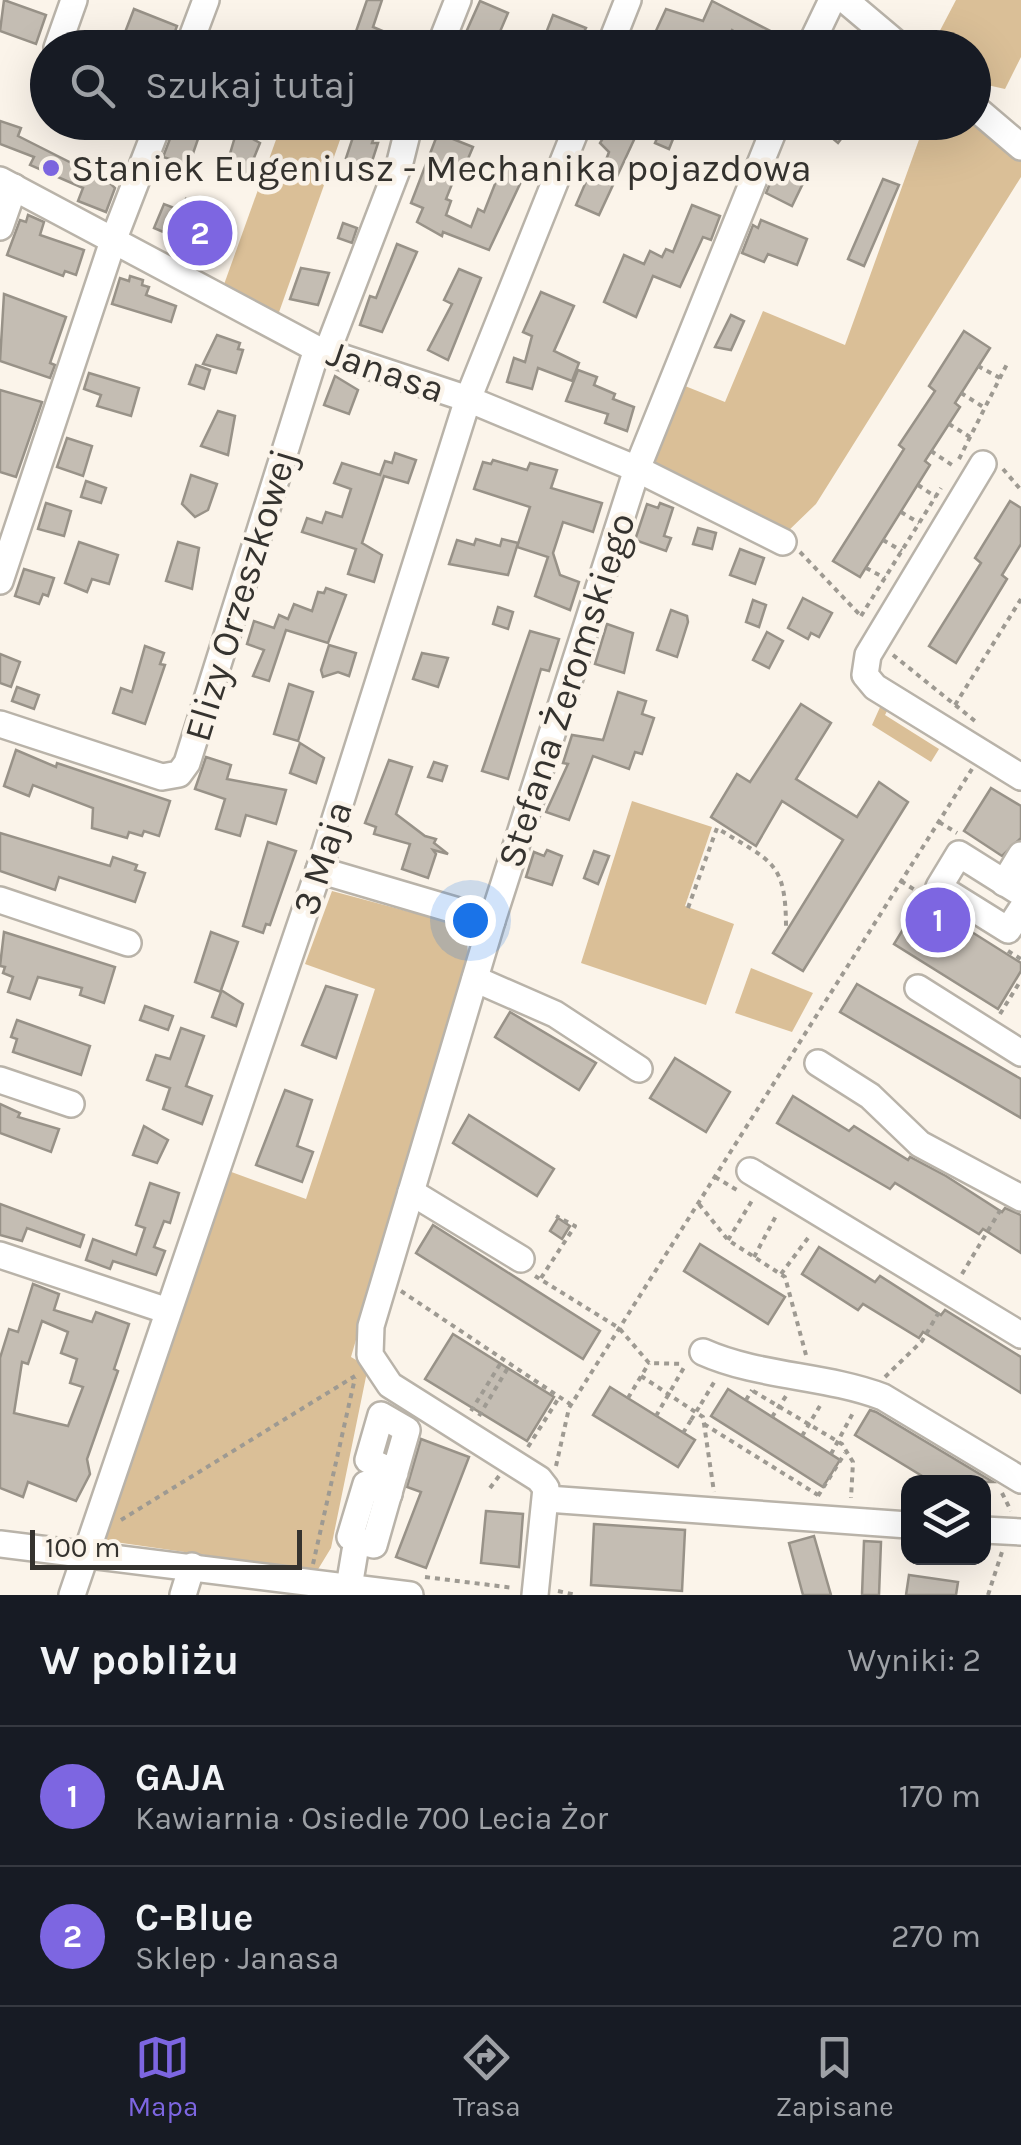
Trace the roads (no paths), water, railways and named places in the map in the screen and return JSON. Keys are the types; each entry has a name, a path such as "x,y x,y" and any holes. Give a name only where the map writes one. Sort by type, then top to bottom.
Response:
{"street":[{"path":"63,30 74,0"},
{"path":"195,30 206,0"},
{"path":"446,30 458,0"},
{"path":"616,30 628,0"},
{"path":"818,30 832,0"},
{"path":"845,0 881,30"},
{"path":"991,121 1021,147"},
{"path":"0,581 113,240 152,140"},
{"path":"322,350 394,179 405,140"},
{"name":"3 Maja","path":"72,1595 320,870 468,399 572,140"},
{"name":"Stefana Żeromskiego","path":"550,1490 539,1479 390,1385 376,1368 368,1342 492,921 637,469 770,140"},
{"path":"0,227 7,184"},
{"name":"Janasa","path":"7,184 322,350 468,399 637,469 782,542"},
{"name":"Elizy Orzeszkowej","path":"0,724 162,777 179,774 187,763 322,350"},
{"path":"983,464 864,667 875,686 1021,777"},
{"path":"1021,855 1013,888 960,854 938,886 1008,930 1021,910"},
{"path":"320,870 492,921"},
{"path":"0,900 128,943"},
{"path":"475,979 556,1014 640,1068"},
{"path":"918,988 1021,1053"},
{"path":"818,1064 870,1096 920,1144 1016,1196"},
{"path":"0,1080 71,1104"},
{"path":"750,1171 1021,1335"},
{"path":"411,1192 532,1271"},
{"path":"2,1264 168,1311"},
{"path":"694,1358 833,1382 884,1397 1021,1480"},
{"path":"351,1578 355,1551 362,1542 374,1545 392,1484"},
{"path":"536,1589 550,1490 901,1524"},
{"path":"0,1544 413,1586"},
{"path":"183,1595 192,1566"}],"place":[{"name":"Staniek Eugeniusz - Mechanika pojazdowa","path":"51,168"},
{"name":"C-Blue","path":"200,233"},
{"name":"GAJA","path":"938,920"}]}
